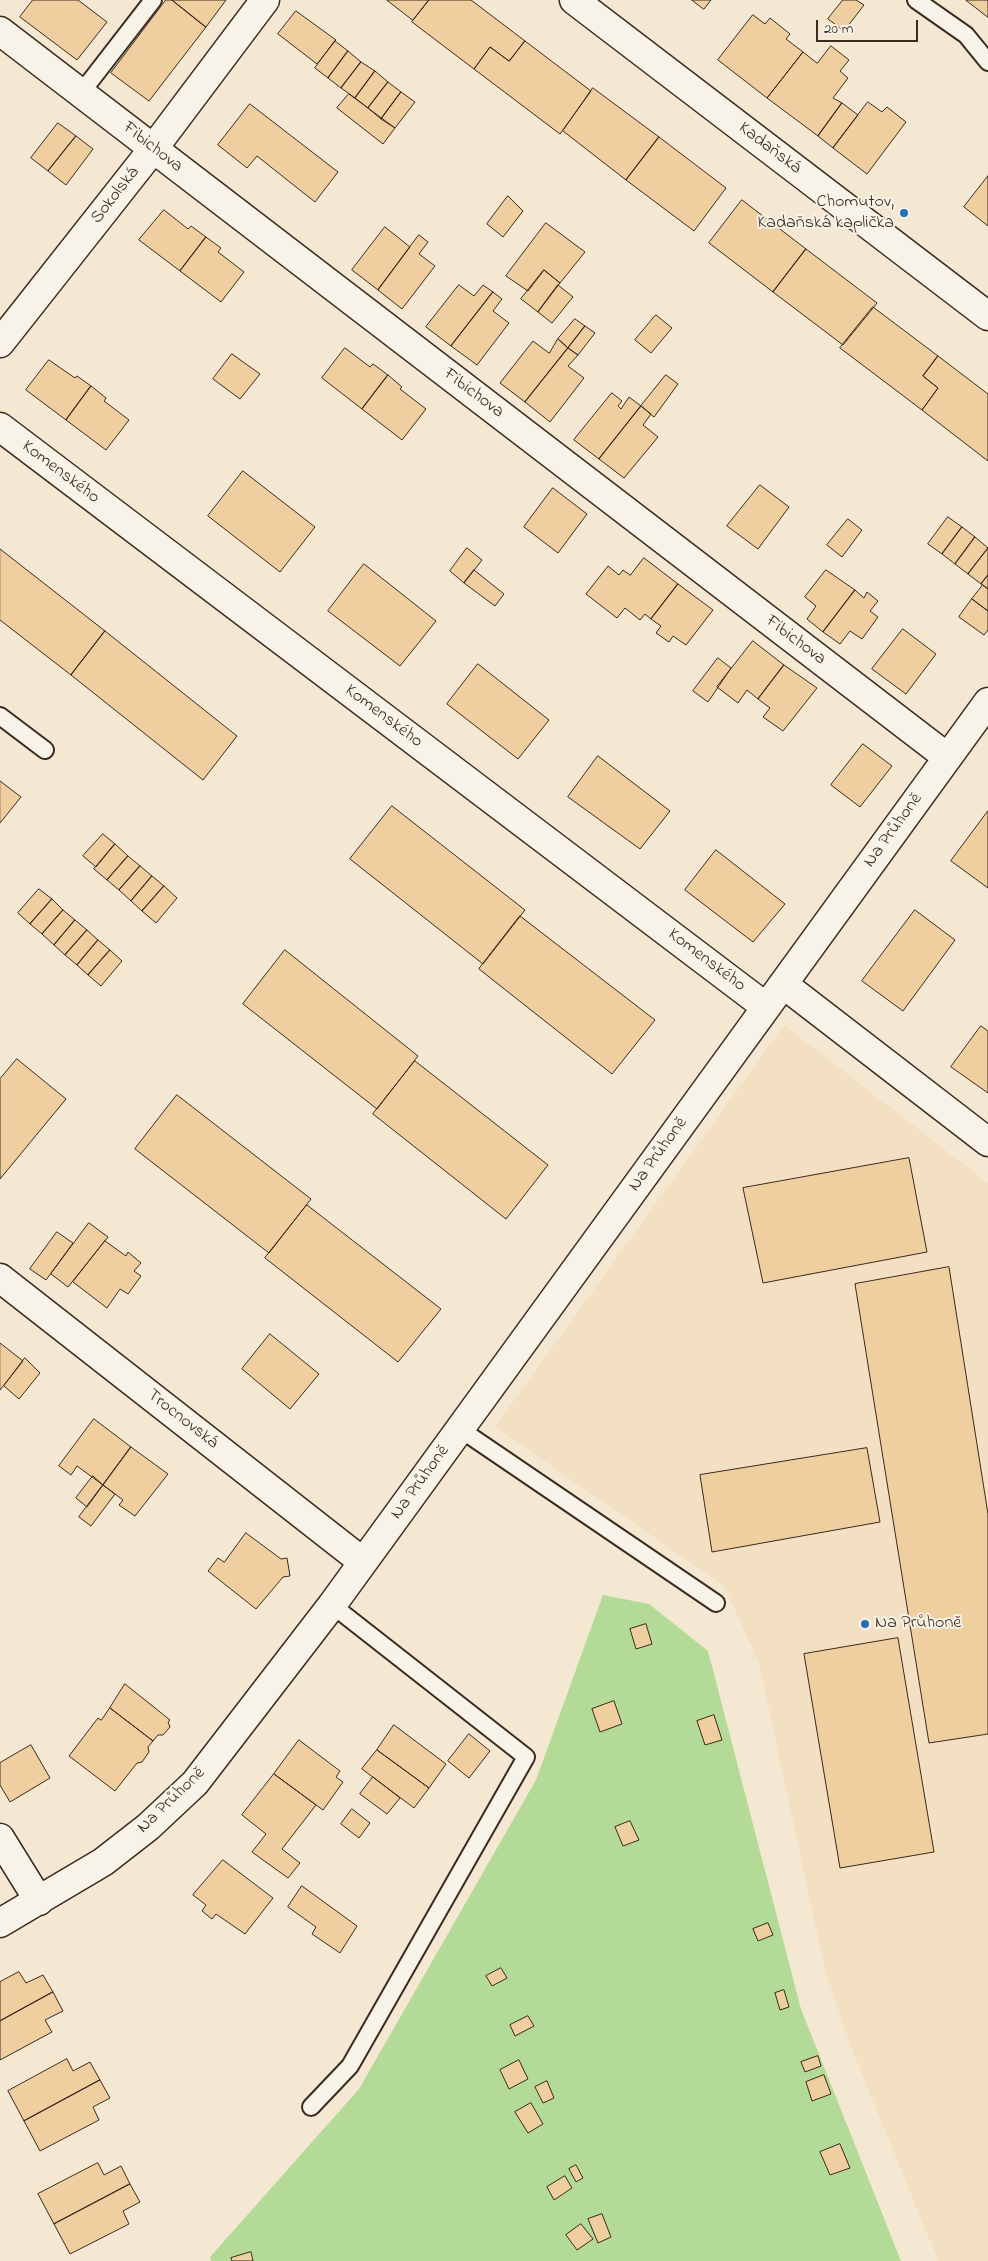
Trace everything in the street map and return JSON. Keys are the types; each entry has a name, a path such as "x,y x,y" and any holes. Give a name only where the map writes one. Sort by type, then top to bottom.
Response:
{"street":[{"name":"Sokolská","path":"0,343 153,149 265,0"},
{"name":"Kadaňská","path":"574,0 988,316"},
{"name":"Fibichova","path":"0,31 947,757"},
{"name":"Komenského","path":"0,427 766,1007"},
{"name":"Na Průhoně","path":"0,1923 103,1862 148,1827 195,1782 364,1562 988,702"},
{"path":"783,984 988,1142"},
{"name":"Trocnovská","path":"0,1278 364,1562"},
{"path":"0,1838 39,1901"}],"lane":[{"path":"81,94 153,0"},
{"path":"916,0 966,35 988,62"},
{"path":"0,716 44,750"},
{"path":"460,1429 716,1602"},
{"path":"311,2106 350,2066 526,1757 332,1605"}],"shaded area":[{"name":"Na Průhoně","path":"784,1025 988,1183 988,2261 938,2261 851,2047 824,1966 759,1663 724,1586 495,1427"}],"green space":[{"path":"603,1595 649,1604 708,1651 801,2009 901,2261 211,2261 210,2257 359,2089 536,1780"}],"building":[{"path":"33,0 78,0 107,22 77,60 20,17"},
{"path":"166,0 172,0 206,27 149,101 111,73"},
{"path":"172,0 226,0 206,27"},
{"path":"387,0 429,0 413,20"},
{"path":"429,0 471,0 525,41 509,61 490,47 474,69 412,22"},
{"path":"692,0 711,0 704,9"},
{"path":"843,0 856,0 864,5 844,31 828,19"},
{"path":"966,0 988,0 988,17"},
{"path":"296,11 336,40 317,64 278,34"},
{"path":"753,15 765,24 770,18 790,34 786,39 803,52 767,98 718,60"},
{"path":"335,41 348,51 328,78 315,68"},
{"path":"525,41 591,91 560,134 474,69 490,47 509,61"},
{"path":"831,46 849,60 840,71 848,78 833,98 842,103 818,136 767,98 803,52 817,63"},
{"path":"348,51 361,62 341,88 328,78"},
{"path":"361,62 375,71 355,98 341,88"},
{"path":"375,71 388,82 368,108 355,98"},
{"path":"388,82 401,92 381,119 368,108"},
{"path":"593,88 659,137 626,180 563,131"},
{"path":"401,92 415,102 395,128 381,119"},
{"path":"349,94 395,128 383,144 337,108"},
{"path":"868,102 882,112 887,107 906,122 867,174 833,148"},
{"path":"842,103 858,115 833,148 818,136"},
{"path":"250,104 338,172 315,202 257,156 247,168 218,145"},
{"path":"58,123 76,136 48,171 31,158"},
{"path":"76,136 93,149 66,185 48,171"},
{"path":"659,137 726,188 694,231 626,180"},
{"path":"988,176 988,226 964,207"},
{"path":"508,196 523,211 503,237 487,224"},
{"path":"742,200 806,249 773,292 709,243"},
{"path":"164,210 188,229 191,226 206,237 180,271 139,240"},
{"path":"546,223 585,252 560,283 544,270 528,291 506,276"},
{"path":"385,227 410,247 378,290 352,270"},
{"path":"419,235 428,242 419,254 435,266 402,309 378,290"},
{"path":"206,237 221,248 218,252 244,272 221,302 180,271"},
{"path":"806,249 877,303 843,345 773,292"},
{"path":"544,270 560,283 538,312 521,299"},
{"path":"459,285 474,296 483,285 493,292 451,346 426,327"},
{"path":"558,285 573,297 552,323 538,312"},
{"path":"493,292 502,299 493,311 509,323 477,365 451,346"},
{"path":"873,307 938,356 923,376 938,388 922,410 840,348"},
{"path":"656,315 672,328 651,353 635,340"},
{"path":"575,319 585,326 568,348 558,339"},
{"path":"585,326 595,333 578,355 568,348"},
{"path":"558,339 568,348 525,402 500,383 533,341 549,353"},
{"path":"345,348 370,367 373,364 388,375 362,409 322,378"},
{"path":"568,348 578,355 568,366 584,378 550,422 525,402"},
{"path":"232,354 260,374 240,399 213,379"},
{"path":"938,356 988,394 988,461 922,410 938,388 923,376"},
{"path":"49,360 75,378 77,376 91,386 66,420 26,390"},
{"path":"388,375 402,387 400,389 426,409 402,440 362,409"},
{"path":"666,375 678,384 654,417 641,406"},
{"path":"91,386 106,398 104,401 129,420 106,450 66,420"},
{"path":"612,393 622,401 618,406 621,409 629,397 641,406 599,459 574,440"},
{"path":"641,406 651,414 643,425 658,437 624,478 599,459"},
{"path":"243,471 315,527 280,572 208,516"},
{"path":"760,485 789,507 758,549 727,526"},
{"path":"553,488 587,514 558,553 524,527"},
{"path":"948,517 962,527 942,554 928,544"},
{"path":"848,519 862,530 842,557 827,545"},
{"path":"962,527 975,537 955,564 942,554"},
{"path":"975,537 988,548 968,574 955,564"},
{"path":"467,548 482,560 464,583 450,571"},
{"path":"988,548 988,575 981,584 968,574"},
{"path":"0,549 105,631 71,675 0,620"},
{"path":"644,558 678,584 651,619 645,614 640,620 625,608 617,618 586,594 608,566 619,575 623,570 630,575"},
{"path":"364,564 436,621 400,666 328,611"},
{"path":"474,570 504,594 495,606 464,583"},
{"path":"826,570 855,590 823,632 807,619 816,606 805,597"},
{"path":"988,575 988,589 981,584"},
{"path":"678,584 713,610 686,645 673,636 669,642 656,633 661,626 651,619"},
{"path":"983,585 988,589 988,611 972,599"},
{"path":"855,590 864,598 867,592 878,601 870,611 878,617 862,639 850,631 840,644 823,632"},
{"path":"972,599 988,611 988,630 984,635 959,617"},
{"path":"903,629 936,654 906,694 872,669"},
{"path":"105,631 237,736 203,780 71,675"},
{"path":"753,641 784,665 758,699 747,690 738,703 717,687"},
{"path":"718,658 731,668 708,702 693,691"},
{"path":"478,664 549,720 518,759 447,704"},
{"path":"784,665 817,688 783,731 763,717 770,708 758,699"},
{"path":"863,744 892,766 860,807 831,785"},
{"path":"598,756 670,811 640,849 568,797"},
{"path":"0,781 21,797 0,823"},
{"path":"392,806 525,910 483,964 350,859"},
{"path":"988,811 988,888 951,861"},
{"path":"103,834 115,844 96,867 83,856"},
{"path":"115,844 128,856 107,880 94,869"},
{"path":"716,850 785,904 753,942 685,890"},
{"path":"128,856 140,866 119,890 107,880"},
{"path":"140,866 152,876 131,901 119,890"},
{"path":"152,876 164,886 142,911 131,901"},
{"path":"164,886 177,898 156,923 142,911"},
{"path":"39,889 52,899 30,924 18,913"},
{"path":"52,899 63,910 42,934 30,924"},
{"path":"63,910 75,920 54,945 42,934"},
{"path":"915,910 955,940 903,1011 862,981"},
{"path":"520,916 655,1020 612,1074 479,969"},
{"path":"75,920 87,930 65,955 54,945"},
{"path":"87,930 98,940 77,965 65,955"},
{"path":"98,940 110,950 88,975 77,965"},
{"path":"110,950 122,961 101,986 88,975"},
{"path":"285,950 418,1056 377,1109 243,1004"},
{"path":"981,1026 988,1031 988,1093 951,1067"},
{"path":"17,1059 66,1099 0,1179 0,1079"},
{"path":"415,1061 548,1165 506,1219 373,1114"},
{"path":"177,1095 311,1199 269,1253 135,1149"},
{"path":"909,1158 927,1252 763,1283 743,1188"},
{"path":"307,1205 441,1309 398,1362 265,1258"},
{"path":"89,1223 108,1237 68,1287 51,1274"},
{"path":"57,1232 73,1243 46,1280 30,1269"},
{"path":"105,1241 126,1256 128,1252 141,1263 134,1271 141,1276 128,1294 120,1289 107,1308 73,1282"},
{"path":"949,1267 988,1514 988,1734 929,1743 855,1284"},
{"path":"270,1334 319,1374 290,1409 242,1369"},
{"path":"0,1343 23,1361 0,1390"},
{"path":"25,1358 40,1373 19,1399 4,1386"},
{"path":"94,1419 131,1447 103,1485 77,1466 71,1475 59,1466"},
{"path":"131,1447 168,1474 135,1516 119,1505 123,1500 103,1485"},
{"path":"867,1448 880,1522 712,1552 700,1475"},
{"path":"93,1476 103,1485 87,1507 76,1498"},
{"path":"103,1485 115,1494 91,1526 79,1517"},
{"path":"246,1533 281,1559 287,1558 290,1576 283,1577 256,1609 208,1571 218,1558 224,1562"},
{"path":"646,1624 652,1644 636,1649 630,1629"},
{"path":"898,1638 934,1852 840,1868 804,1654"},
{"path":"125,1684 170,1720 168,1722 170,1727 163,1735 158,1735 153,1741 110,1708"},
{"path":"614,1701 622,1724 600,1732 592,1709"},
{"path":"110,1708 153,1741 148,1747 149,1752 142,1762 137,1763 115,1791 69,1756 98,1718 101,1720"},
{"path":"714,1715 722,1740 705,1745 697,1721"},
{"path":"394,1725 446,1764 429,1788 377,1750"},
{"path":"469,1734 490,1751 469,1778 448,1761"},
{"path":"299,1740 340,1771 336,1777 343,1782 323,1810 274,1774"},
{"path":"31,1745 50,1778 10,1802 0,1785 0,1763"},
{"path":"377,1750 429,1788 414,1808 362,1769"},
{"path":"274,1774 316,1805 282,1849 300,1863 288,1878 252,1852 266,1834 242,1815"},
{"path":"373,1777 400,1798 387,1814 360,1794"},
{"path":"352,1809 370,1823 359,1838 341,1824"},
{"path":"630,1821 639,1840 623,1846 615,1827"},
{"path":"223,1860 273,1898 245,1934 216,1914 212,1919 202,1911 206,1905 193,1895"},
{"path":"302,1886 357,1926 340,1953 312,1934 316,1927 288,1907"},
{"path":"768,1923 773,1935 758,1941 753,1929"},
{"path":"501,1968 507,1978 492,1986 486,1976"},
{"path":"19,1972 26,1983 43,1975 53,1992 0,2021 0,1982"},
{"path":"784,1990 789,2007 780,2010 775,1993"},
{"path":"53,1992 63,2011 45,2020 52,2032 0,2060 0,2021"},
{"path":"528,2016 534,2026 515,2036 510,2025"},
{"path":"818,2056 821,2066 805,2072 801,2062"},
{"path":"67,2059 73,2071 90,2062 100,2080 24,2121 8,2091"},
{"path":"519,2060 528,2079 509,2089 500,2070"},
{"path":"824,2075 831,2094 812,2101 806,2082"},
{"path":"100,2080 110,2098 93,2107 99,2120 40,2151 24,2121"},
{"path":"547,2081 554,2098 543,2103 535,2087"},
{"path":"531,2103 543,2124 528,2133 515,2112"},
{"path":"840,2144 850,2168 830,2175 820,2152"},
{"path":"98,2163 104,2175 121,2166 130,2184 54,2224 38,2194"},
{"path":"576,2165 583,2178 576,2182 569,2169"},
{"path":"565,2176 572,2188 554,2200 547,2187"},
{"path":"130,2184 140,2202 123,2211 129,2224 70,2254 54,2224"},
{"path":"602,2214 611,2237 598,2243 588,2219"},
{"path":"581,2224 593,2239 577,2250 566,2235"},
{"path":"251,2252 253,2261 232,2261 231,2258"}],"place":[{"name":"Chomutov, Kadaňská kaplička","path":"904,213"},
{"name":"Na Průhoně","path":"865,1624"}]}
